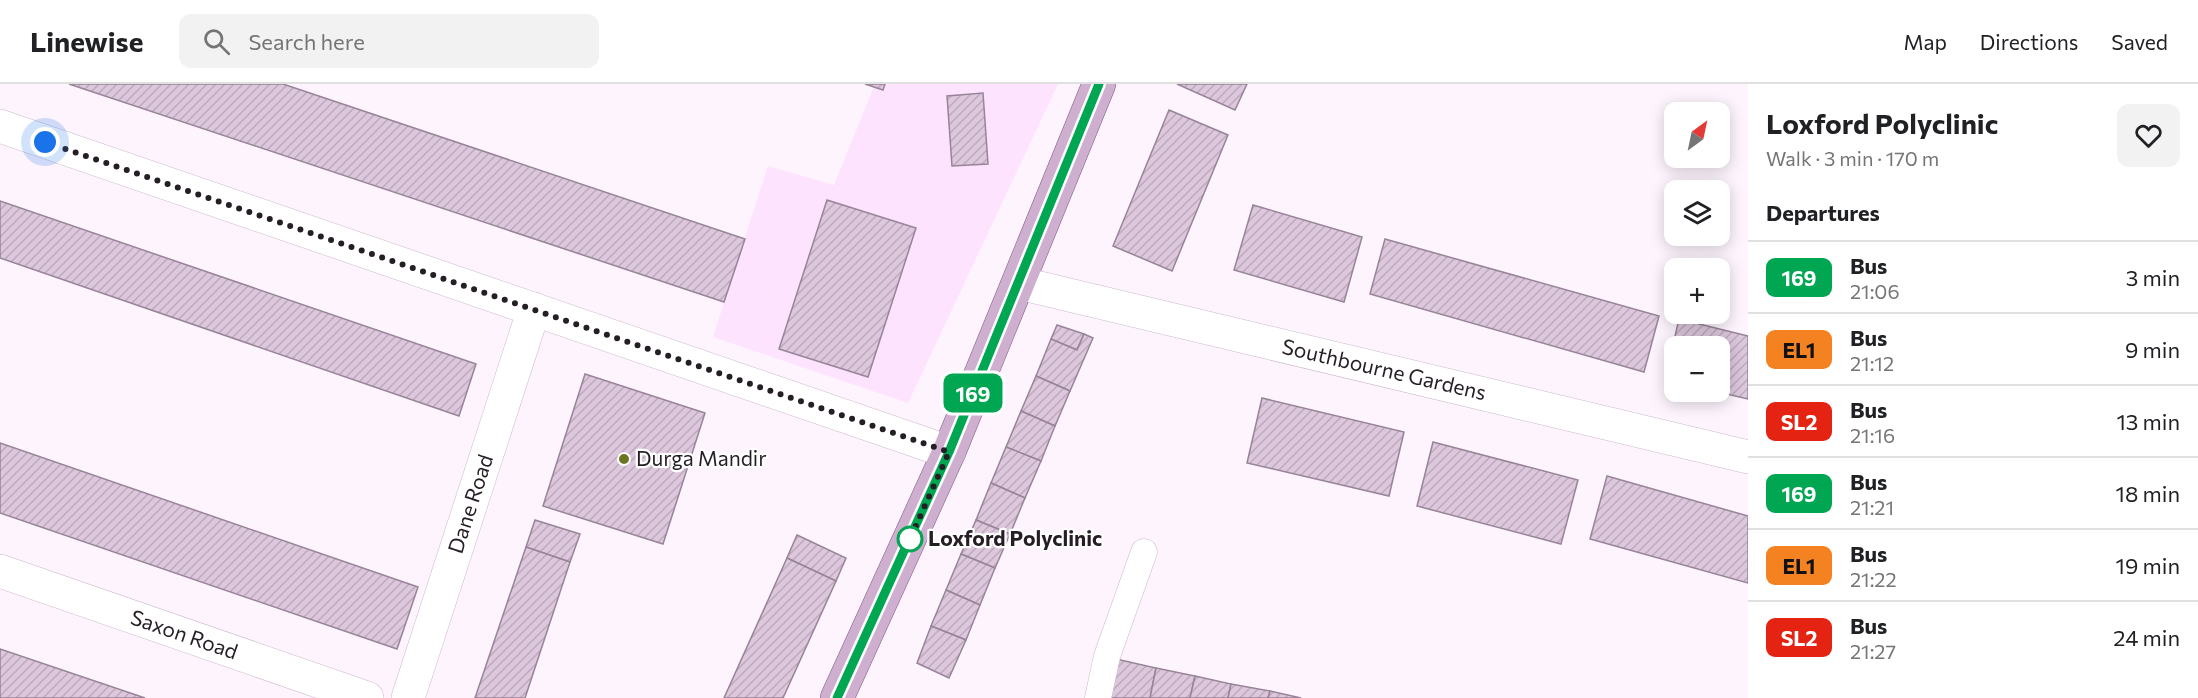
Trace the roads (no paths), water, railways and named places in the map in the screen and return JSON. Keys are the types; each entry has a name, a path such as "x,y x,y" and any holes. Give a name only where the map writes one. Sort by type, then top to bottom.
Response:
{"main road":[{"path":"837,698 949,452 1099,84"}],"street":[{"path":"0,126 949,452"},
{"name":"Southbourne Gardens","path":"1019,283 1748,457"},
{"name":"Dane Road","path":"408,698 534,309"},
{"name":"Saxon Road","path":"0,571 367,698"}],"lane":[{"path":"1098,698 1107,656 1144,552"}],"place":[{"name":"Durga Mandir","path":"624,459"},
{"name":"Loxford Polyclinic","path":"910,539"}]}
